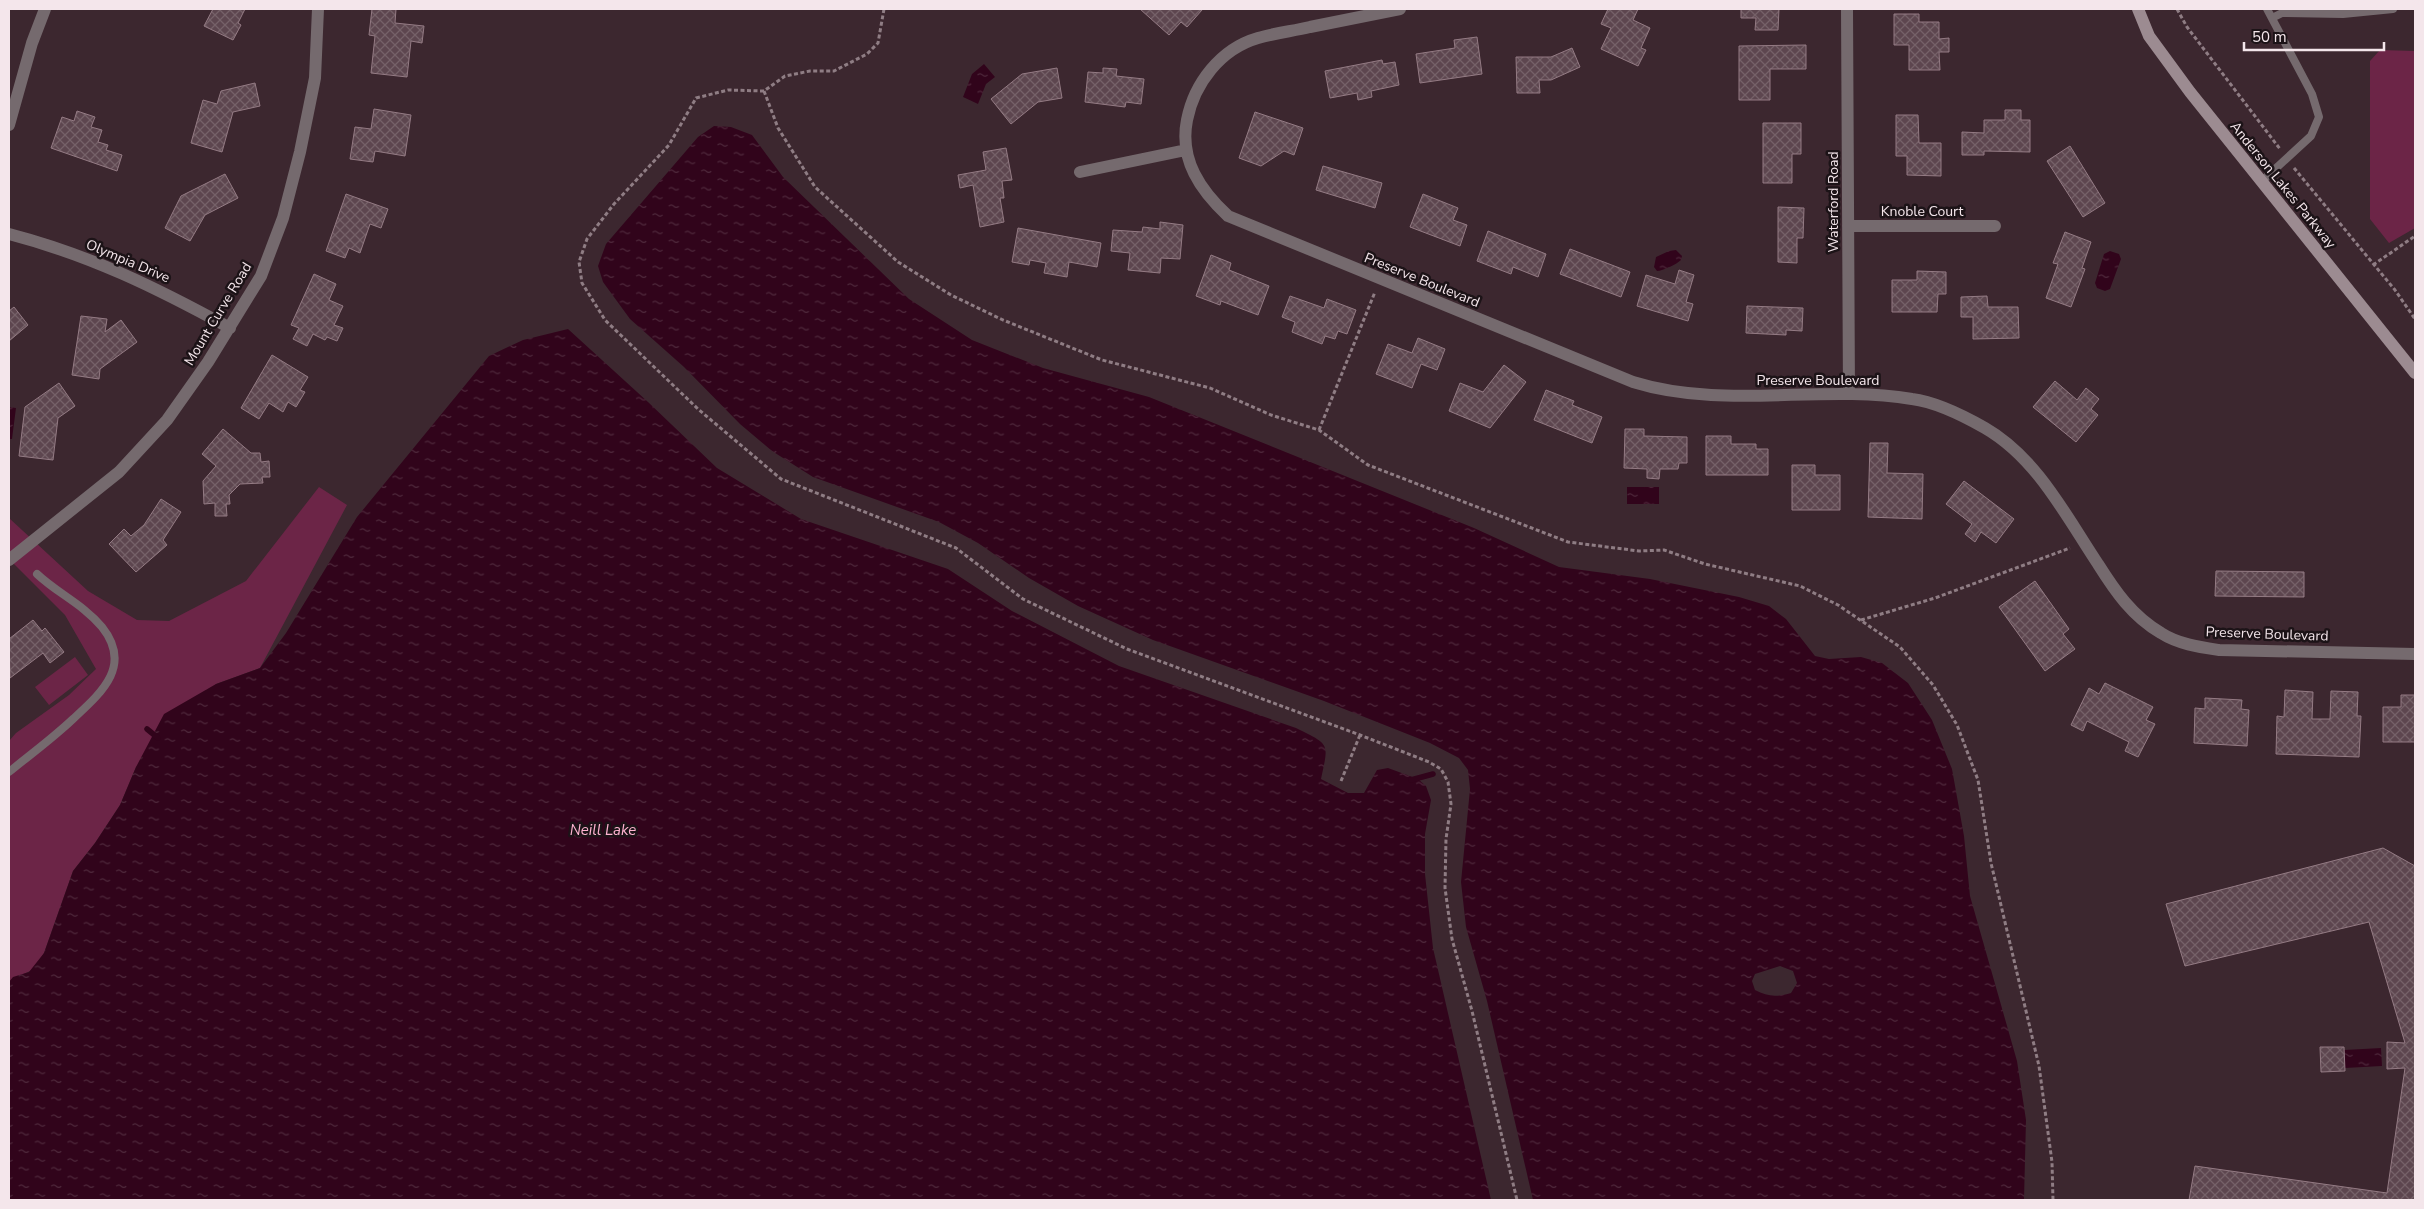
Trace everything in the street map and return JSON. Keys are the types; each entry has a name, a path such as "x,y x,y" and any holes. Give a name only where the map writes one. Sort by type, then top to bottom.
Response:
{"street":[{"path":"9,125 32,43 45,9"},
{"name":"Mount Curve Road","path":"9,560 119,472 167,420 230,328 261,276 283,218 315,78 318,9"},
{"name":"Preserve Boulevard","path":"1400,9 1256,38 1233,49 1215,64 1201,83 1190,106 1185,131 1186,150 1196,179 1209,199 1228,216 1380,280 1633,382 1661,391 1698,395 1848,394 1914,399 1951,411 1986,429 2017,453 2044,482 2118,595 2137,617 2162,634 2189,645 2219,650 2415,654"},
{"name":"Waterford Road","path":"1847,9 1848,394"},
{"name":"Anderson Lakes Parkway","path":"2138,9 2149,36 2190,92 2415,373"},
{"path":"1080,172 1186,150"},
{"name":"Knoble Court","path":"1848,226 1995,226"},
{"name":"Olympia Drive","path":"9,234 42,243 108,266 172,296 230,328"}],"lane":[{"path":"2261,182 2312,136 2319,117 2312,94 2267,9"},
{"path":"2272,18 2282,11 2343,14 2394,9"},
{"path":"9,772 46,744 97,697 105,688 113,671 114,653 112,644 101,626 37,574"}],"path":[{"path":"884,9 878,42 866,54 834,71 810,71 785,76 764,91 728,90 696,98 670,145 614,204 587,239 579,262 582,284 605,320 698,409 780,479 956,548 1023,599 1128,649 1360,735 1429,762 1441,770 1448,782 1451,804 1446,839 1445,888 1452,940 1472,1011 1517,1200"},
{"path":"2177,9 2187,27 2223,77 2395,290 2415,319"},
{"path":"764,91 778,128 815,187 898,262 951,295 1003,320 1102,360 1210,388 1271,415 1319,430 1368,466 1568,542 1640,551 1664,550 1705,564 1800,586 1838,605 1900,647 1933,685 1957,725 1978,780 1991,863 2039,1066 2052,1162 2053,1200"},
{"path":"2373,265 2415,236"},
{"path":"1319,430 1380,280"},
{"path":"1860,620 1935,598 2084,543"},
{"path":"1342,781 1360,735"}],"shaded area":[{"path":"2380,50 2415,51 2415,228 2389,243 2370,219 2370,61"},
{"path":"319,487 347,505 260,668 216,684 136,767 120,805 95,843 73,871 44,953 36,967 9,982 9,741 16,733 69,695 96,669 65,615 9,559 9,518 88,591 137,620 169,621 246,581"},
{"path":"75,657 88,675 49,705 35,687"}],"water":[{"path":"984,64 995,77 986,84 978,104 963,97 972,74"},
{"path":"714,126 731,127 752,135 783,177 909,299 972,340 1043,368 1149,397 1474,528 1559,567 1650,579 1739,597 1769,606 1786,619 1815,656 1829,659 1861,657 1882,663 1908,683 1932,720 1952,769 1964,836 1970,896 2017,1061 2026,1120 2024,1200 1533,1200 1487,1001 1466,927 1461,882 1470,789 1468,770 1459,758 1430,743 1324,701 1153,640 1078,606 1029,578 978,543 939,522 813,477 772,451 740,424 684,367 630,319 603,282 598,266 606,244 698,137","holes":["1780,966 1793,971 1797,983 1791,993 1773,996 1755,990 1752,981 1755,974"]},
{"path":"1676,250 1682,256 1681,260 1670,267 1657,271 1654,267 1656,257"},
{"path":"2110,251 2119,254 2121,259 2110,289 2105,291 2097,288 2095,283 2104,254"},
{"name":"Neill Lake","path":"568,329 717,468 801,519 948,569 1012,611 1119,666 1296,728 1315,738 1324,746 1326,751 1321,779 1348,793 1364,793 1377,770 1388,768 1418,779 1426,786 1431,800 1425,834 1425,874 1433,948 1491,1200 9,1200 9,982 13,977 29,972 44,953 73,871 95,843 120,805 136,767 164,714 216,684 260,668 286,633 357,517 489,356 523,340"},
{"path":"9,407 16,408 12,439 9,439"},
{"path":"1627,487 1659,487 1659,504 1627,504"},
{"path":"2381,1048 2382,1066 2345,1068 2344,1050"}],"building":[{"path":"213,9 245,9 238,23 241,25 233,40 204,26"},
{"path":"372,9 396,9 395,23 424,26 422,43 411,41 407,77 371,73 375,36 369,35"},
{"path":"1140,9 1202,10 1187,27 1181,22 1169,35"},
{"path":"1608,9 1638,9 1633,20 1650,28 1641,48 1646,50 1638,66 1601,49 1611,28 1601,24"},
{"path":"1741,9 1779,9 1778,30 1755,30 1756,18 1741,18"},
{"path":"1894,14 1919,14 1919,22 1939,22 1939,39 1949,38 1949,52 1939,52 1940,70 1909,70 1909,45 1894,45"},
{"path":"1477,37 1482,74 1420,83 1416,54 1455,48 1454,40"},
{"path":"1806,45 1806,69 1770,69 1770,100 1739,100 1739,46"},
{"path":"1572,48 1580,67 1551,80 1539,80 1540,93 1517,93 1516,57 1551,57"},
{"path":"1382,60 1383,64 1395,62 1399,85 1371,91 1372,97 1358,100 1357,93 1330,98 1325,71"},
{"path":"1057,68 1062,98 1038,102 1011,124 991,99 1022,74"},
{"path":"1103,68 1117,69 1116,76 1144,79 1141,104 1126,102 1125,107 1085,102 1088,72 1103,73"},
{"path":"255,83 260,106 233,112 222,152 191,143 203,100 217,104 221,91"},
{"path":"374,109 411,115 405,156 375,151 373,162 350,159 355,127 371,129"},
{"path":"2005,110 2021,110 2021,120 2030,120 2030,152 1984,151 1984,155 1962,155 1962,132 1984,133 1984,120 2005,120"},
{"path":"77,111 95,117 91,127 102,130 98,142 108,145 106,150 122,155 117,171 51,148 62,117 74,121"},
{"path":"1255,112 1303,128 1294,155 1284,151 1261,166 1239,158"},
{"path":"1896,115 1918,115 1919,143 1941,143 1941,176 1907,175 1907,156 1896,156"},
{"path":"1763,123 1801,123 1801,154 1792,154 1792,183 1763,183"},
{"path":"2070,146 2105,203 2083,217 2047,161"},
{"path":"1006,148 1012,180 1002,181 1004,198 1000,198 1004,222 980,227 973,185 960,188 958,175 986,170 983,152"},
{"path":"1323,166 1382,183 1375,208 1316,190"},
{"path":"225,174 238,198 205,215 190,241 165,228 181,196"},
{"path":"346,194 388,209 381,228 370,224 360,253 349,248 345,258 326,251"},
{"path":"1423,194 1458,208 1453,220 1467,225 1460,246 1410,227"},
{"path":"1778,207 1804,208 1803,238 1797,238 1797,263 1778,262"},
{"path":"1160,222 1183,225 1180,259 1161,258 1160,273 1128,270 1130,253 1111,251 1113,230 1142,232 1143,227 1160,229"},
{"path":"1018,228 1101,243 1097,267 1069,262 1067,277 1044,273 1046,263 1030,260 1029,265 1012,262"},
{"path":"1488,231 1546,254 1538,277 1513,267 1511,274 1477,261"},
{"path":"2065,232 2091,242 2082,268 2085,269 2071,307 2046,298 2058,264 2053,263"},
{"path":"1570,249 1630,272 1621,297 1560,274"},
{"path":"1211,255 1231,263 1229,270 1269,286 1258,315 1221,301 1220,305 1196,296"},
{"path":"1679,270 1694,275 1686,302 1693,304 1688,321 1637,306 1646,275 1675,284"},
{"path":"1917,271 1946,272 1946,294 1938,294 1937,312 1892,312 1892,280 1917,280"},
{"path":"314,274 336,284 329,300 343,306 334,325 343,328 337,341 327,337 325,340 313,334 307,346 293,339 299,328 291,325"},
{"path":"1290,296 1324,308 1327,299 1356,310 1347,334 1338,331 1335,339 1325,336 1322,344 1292,332 1295,322 1282,317"},
{"path":"1987,296 1988,307 2018,307 2019,338 1973,339 1973,317 1961,317 1961,297"},
{"path":"1747,306 1803,308 1802,331 1786,330 1786,335 1746,333"},
{"path":"14,307 28,325 9,341 9,311"},
{"path":"81,316 107,319 105,332 121,320 137,342 100,369 99,379 72,375"},
{"path":"1418,338 1445,349 1437,370 1421,364 1412,388 1376,374 1388,344 1412,353"},
{"path":"272,355 308,377 300,390 305,392 296,407 288,402 283,412 269,403 259,419 241,408"},
{"path":"1504,365 1526,382 1490,428 1449,411 1460,383 1483,392"},
{"path":"2055,381 2077,400 2086,388 2099,399 2091,409 2098,415 2076,442 2033,407"},
{"path":"59,383 75,406 58,418 53,460 19,456 25,407"},
{"path":"1546,390 1574,401 1572,405 1602,417 1592,443 1534,420"},
{"path":"223,429 251,453 260,453 261,462 269,461 270,477 262,477 263,483 240,484 229,495 230,504 226,504 227,516 215,516 215,503 204,504 203,481 216,466 202,454"},
{"path":"1625,429 1644,429 1644,436 1687,437 1687,463 1679,463 1678,469 1660,469 1659,479 1647,478 1647,469 1624,468"},
{"path":"1706,436 1731,436 1731,444 1756,444 1756,449 1768,449 1768,475 1706,475"},
{"path":"1870,443 1888,443 1887,473 1923,474 1922,519 1868,517"},
{"path":"1792,465 1815,465 1815,475 1840,475 1840,510 1792,510"},
{"path":"1964,481 2014,519 1996,543 1981,532 1975,542 1965,534 1972,524 1946,504"},
{"path":"161,499 181,512 163,540 167,545 136,572 109,544 124,529 131,536 144,525"},
{"path":"2216,571 2304,572 2304,597 2215,596"},
{"path":"2035,581 2069,629 2063,634 2075,649 2045,671 1999,607"},
{"path":"33,620 42,631 45,628 64,652 50,663 43,653 10,678 9,639"},
{"path":"2105,683 2153,707 2146,720 2155,724 2138,757 2125,751 2129,742 2087,721 2083,731 2071,725 2089,688 2099,694"},
{"path":"2285,690 2313,692 2312,719 2330,719 2331,691 2358,692 2357,716 2361,716 2359,757 2276,754 2277,716 2284,717"},
{"path":"2401,695 2415,695 2415,742 2383,742 2383,707 2401,707"},
{"path":"2205,698 2242,700 2241,709 2249,710 2247,746 2194,743 2195,708 2205,709"},
{"path":"2383,848 2415,866 2415,1200 2189,1200 2195,1166 2387,1193 2405,1068 2387,1069 2387,1042 2405,1043 2369,922 2185,966 2166,904"},
{"path":"2320,1047 2344,1047 2345,1071 2321,1072"}],"waterway":[{"path":"147,729 158,738"},
{"path":"1411,780 1433,774"}]}
